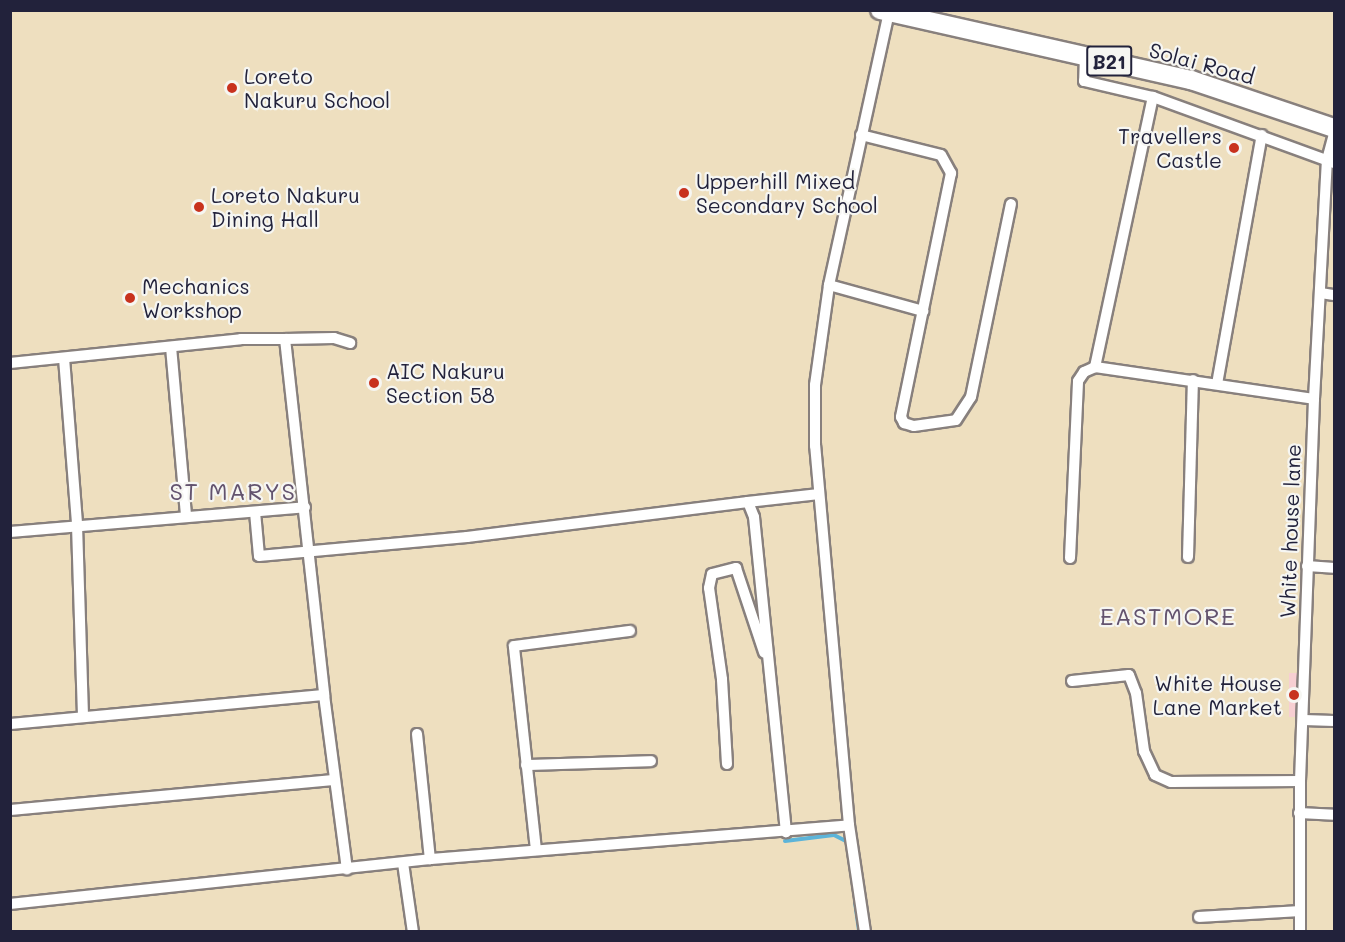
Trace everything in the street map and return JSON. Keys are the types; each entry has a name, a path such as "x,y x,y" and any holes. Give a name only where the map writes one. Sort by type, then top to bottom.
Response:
{"highway":[{"name":"Solai Road","path":"885,11 1191,80 1335,128"}],"street":[{"path":"865,932 849,825 819,494 815,385 829,285 885,11"},
{"path":"1085,56 1084,81 1153,97 1331,162"},
{"path":"1070,558 1078,381 1095,367 1153,97"},
{"name":"White house lane","path":"1300,932 1299,813 1314,399 1335,133"},
{"path":"861,135 941,155 949,164 951,173 901,417 904,423 914,426 956,420 971,397 1011,204"},
{"path":"1217,384 1262,135"},
{"path":"829,285 923,311"},
{"path":"1321,293 1335,295"},
{"path":"10,363 241,339 334,338 350,343"},
{"path":"285,339 324,695 347,869"},
{"path":"171,347 186,515"},
{"path":"64,358 77,525 83,715"},
{"path":"1095,367 1314,399"},
{"path":"1188,557 1193,380"},
{"path":"255,512 259,556 467,537 819,494"},
{"path":"748,502 754,518 786,832"},
{"path":"10,532 186,515 305,507"},
{"path":"1307,566 1335,568"},
{"path":"728,764 722,679 709,588 712,574 736,568 771,672"},
{"path":"536,850 514,646 630,630"},
{"path":"1072,681 1129,675 1136,693 1144,751 1155,775 1171,782 1300,781"},
{"path":"10,724 83,715 324,695"},
{"path":"1304,720 1335,721"},
{"path":"417,734 430,859"},
{"path":"526,765 651,760"},
{"path":"10,810 334,780"},
{"path":"1299,813 1335,815"},
{"path":"10,904 430,859 786,832 849,825"},
{"path":"403,863 413,932"},
{"path":"1199,917 1300,911"}],"shaded area":[{"name":"White House Lane Market","path":"1289,673 1299,673 1299,717 1289,717"}],"waterway":[{"path":"785,841 834,835 848,842"},
{"path":"855,902 859,932"}],"place":[{"name":"Loreto Nakuru School","path":"232,88"},
{"name":"Travellers Castle","path":"1234,148"},
{"name":"Upperhill Mixed Secondary School","path":"684,193"},
{"name":"Loreto Nakuru Dining Hall","path":"199,207"},
{"name":"Mechanics Workshop","path":"130,298"},
{"name":"AIC Nakuru Section 58","path":"374,383"},
{"name":"White House Lane Market","path":"1294,695"}],"district":[{"name":"ST MARYS","path":"233,491"},
{"name":"EASTMORE","path":"1168,616"}]}
